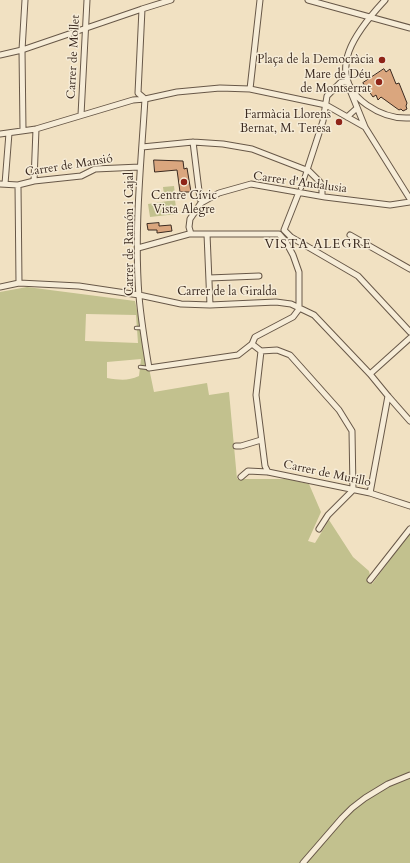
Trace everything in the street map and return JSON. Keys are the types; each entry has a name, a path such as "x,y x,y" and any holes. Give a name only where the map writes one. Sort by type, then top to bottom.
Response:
{"street":[{"path":"23,130 22,50 25,0"},
{"name":"Carrer de Mollet","path":"81,115 87,0"},
{"path":"0,55 22,50 171,0"},
{"path":"250,88 260,0"},
{"path":"308,0 410,28"},
{"path":"385,0 370,16 354,38 345,66 347,82 365,127 410,200"},
{"path":"142,9 138,93 145,99"},
{"path":"347,82 341,82 327,96 316,143 300,190 284,230 291,237 358,276 410,332"},
{"path":"347,82 360,99 372,108 385,115 399,119 410,118"},
{"path":"0,134 36,129 133,100 177,92 220,88 250,88 326,105 365,127"},
{"name":"Carrer de Ramón i Cajal","path":"145,99 140,167 138,248 139,295 142,328 150,368"},
{"path":"347,117 357,108"},
{"path":"34,181 36,129"},
{"path":"2,184 8,133"},
{"path":"142,147 193,142 223,144 252,149 307,170 320,182 322,196"},
{"path":"193,142 200,199"},
{"name":"Carrer de Mansió","path":"2,184 18,185 34,181 80,176 95,170 140,167"},
{"name":"Carrer d'Andalusia","path":"191,234 189,227 190,219 201,204 219,192 251,184 300,190 322,196 390,205 410,200"},
{"path":"18,185 19,283"},
{"path":"138,248 191,234 279,234 294,255 299,272 299,309 293,317 255,337 252,344 238,356 150,368"},
{"path":"207,234 210,305"},
{"path":"350,235 410,269"},
{"path":"209,278 259,276"},
{"name":"Carrer de la Giralda","path":"0,287 19,283 79,286 139,295 181,304 210,305 276,302 291,304 314,315 370,374 410,421"},
{"path":"370,374 410,338"},
{"path":"252,344 261,351 277,350 290,355 339,410 352,431 353,490 328,515 319,529"},
{"path":"261,351 256,395 264,466 268,472"},
{"path":"370,493 388,396"},
{"path":"236,446 261,440"},
{"name":"Carrer de Murillo","path":"241,477 248,471 268,472 370,493 410,506"},
{"path":"370,580 410,528"},
{"path":"303,863 352,808 388,784 410,775"}],"lane":[{"path":"136,328 142,328"},
{"path":"140,368 150,368"}],"shaded area":[{"path":"174,186 175,194 164,195 163,187"},
{"path":"175,200 177,214 150,217 148,204"},
{"path":"27,287 135,301 154,392 207,383 209,395 229,392 237,479 287,479 309,484 321,512 308,541 315,543 329,520 353,557 369,571 372,584 410,533 410,863 0,863 0,292","holes":["86,314 136,315 138,343 85,341","141,359 139,376 124,380 107,378 107,362"]}],"building":[{"path":"384,69 386,72 390,69 396,84 399,83 407,103 407,109 403,111 401,109 399,110 381,97 378,100 376,95 373,97 363,83"},
{"name":"Centre Cívic Vista Alegre","path":"154,160 183,161 184,169 187,168 191,192 180,192 177,170 155,172"},
{"path":"159,223 159,226 171,225 172,231 157,233 157,230 148,230 147,224"}],"place":[{"name":"Plaça de la Democràcia","path":"382,60"},
{"name":"Mare de Déu de Montserrat","path":"379,82"},
{"name":"Farmàcia Llorens Bernat, M. Teresa","path":"339,122"},
{"name":"Centre Cívic Vista Alegre","path":"184,182"}],"district":[{"name":"VISTA ALEGRE","path":"318,245"}]}
